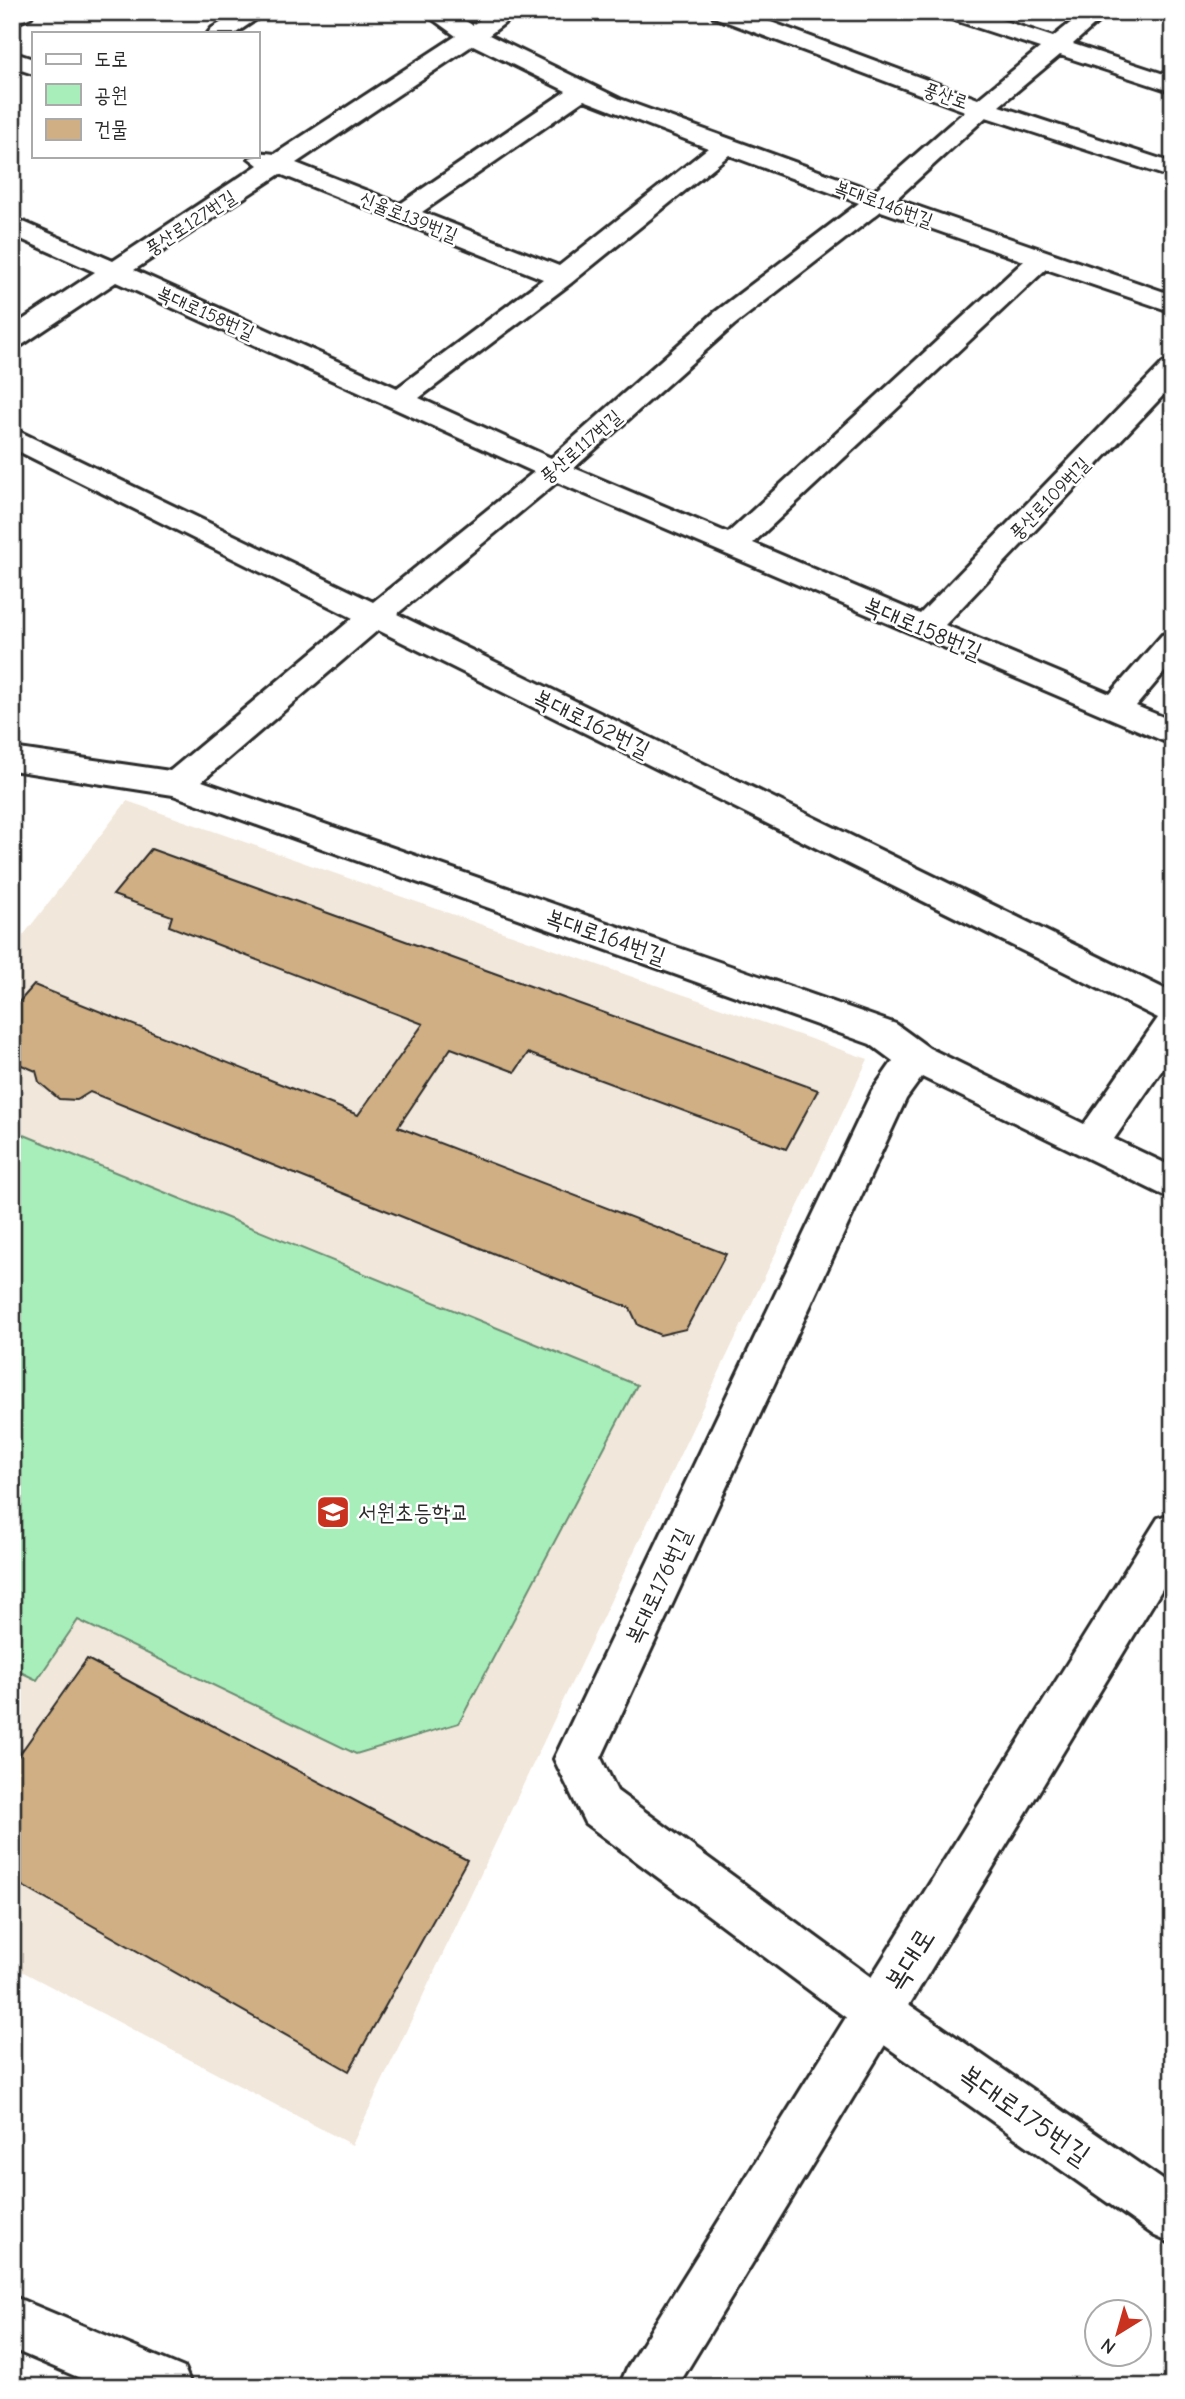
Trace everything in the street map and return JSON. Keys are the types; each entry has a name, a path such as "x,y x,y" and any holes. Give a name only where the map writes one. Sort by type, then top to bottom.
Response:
{"street":[{"path":"12,18 23,12"},
{"path":"222,32 256,12"},
{"name":"복대로146번길","path":"434,12 471,35 611,104 1173,304"},
{"name":"풍산로127번길","path":"12,339 114,271 269,160 508,12"},
{"name":"풍산로","path":"722,12 774,34 982,108 1173,171"},
{"path":"953,12 1173,85"},
{"name":"풍산로117번길","path":"177,784 375,616 554,470 724,319 878,201 982,108 1098,12"},
{"path":"12,59 32,67"},
{"path":"402,214 583,90"},
{"path":"399,400 562,276 727,145"},
{"name":"신율로139번길","path":"269,160 562,276"},
{"name":"복대로158번길","path":"12,225 554,470 1173,734"},
{"path":"732,546 1042,258"},
{"name":"풍산로109번길","path":"924,628 1173,369"},
{"name":"복대로162번길","path":"12,437 1173,1009"},
{"path":"1115,709 1173,642"},
{"name":"복대로164번길","path":"12,759 177,784 883,1034 916,1058 1173,1185"},
{"path":"1090,1144 1173,1025"},
{"name":"복대로176번길","path":"877,2011 601,1807 576,1759 891,1091 916,1058"},
{"name":"복대로","path":"646,2387 1173,1532"},
{"name":"복대로175번길","path":"877,2011 1173,2218"},
{"path":"12,2322 165,2387"}],"shaded area":[{"name":"서원초등학교","path":"127,801 868,1059 352,2145 12,1966 12,950"}],"green space":[{"path":"12,1130 637,1385 459,1723 356,1754 78,1620 37,1680 12,1668"}],"building":[{"path":"151,849 818,1090 786,1149 528,1053 515,1072 451,1048 398,1127 726,1254 686,1329 660,1335 638,1325 630,1308 90,1092 77,1100 59,1099 39,1082 36,1071 12,1061 12,1010 34,985 358,1115 423,1024 169,926 172,916 113,895"},
{"path":"87,1659 467,1860 349,2071 12,1880 12,1765"}],"place":[{"name":"서원초등학교","path":"333,1512"}]}
